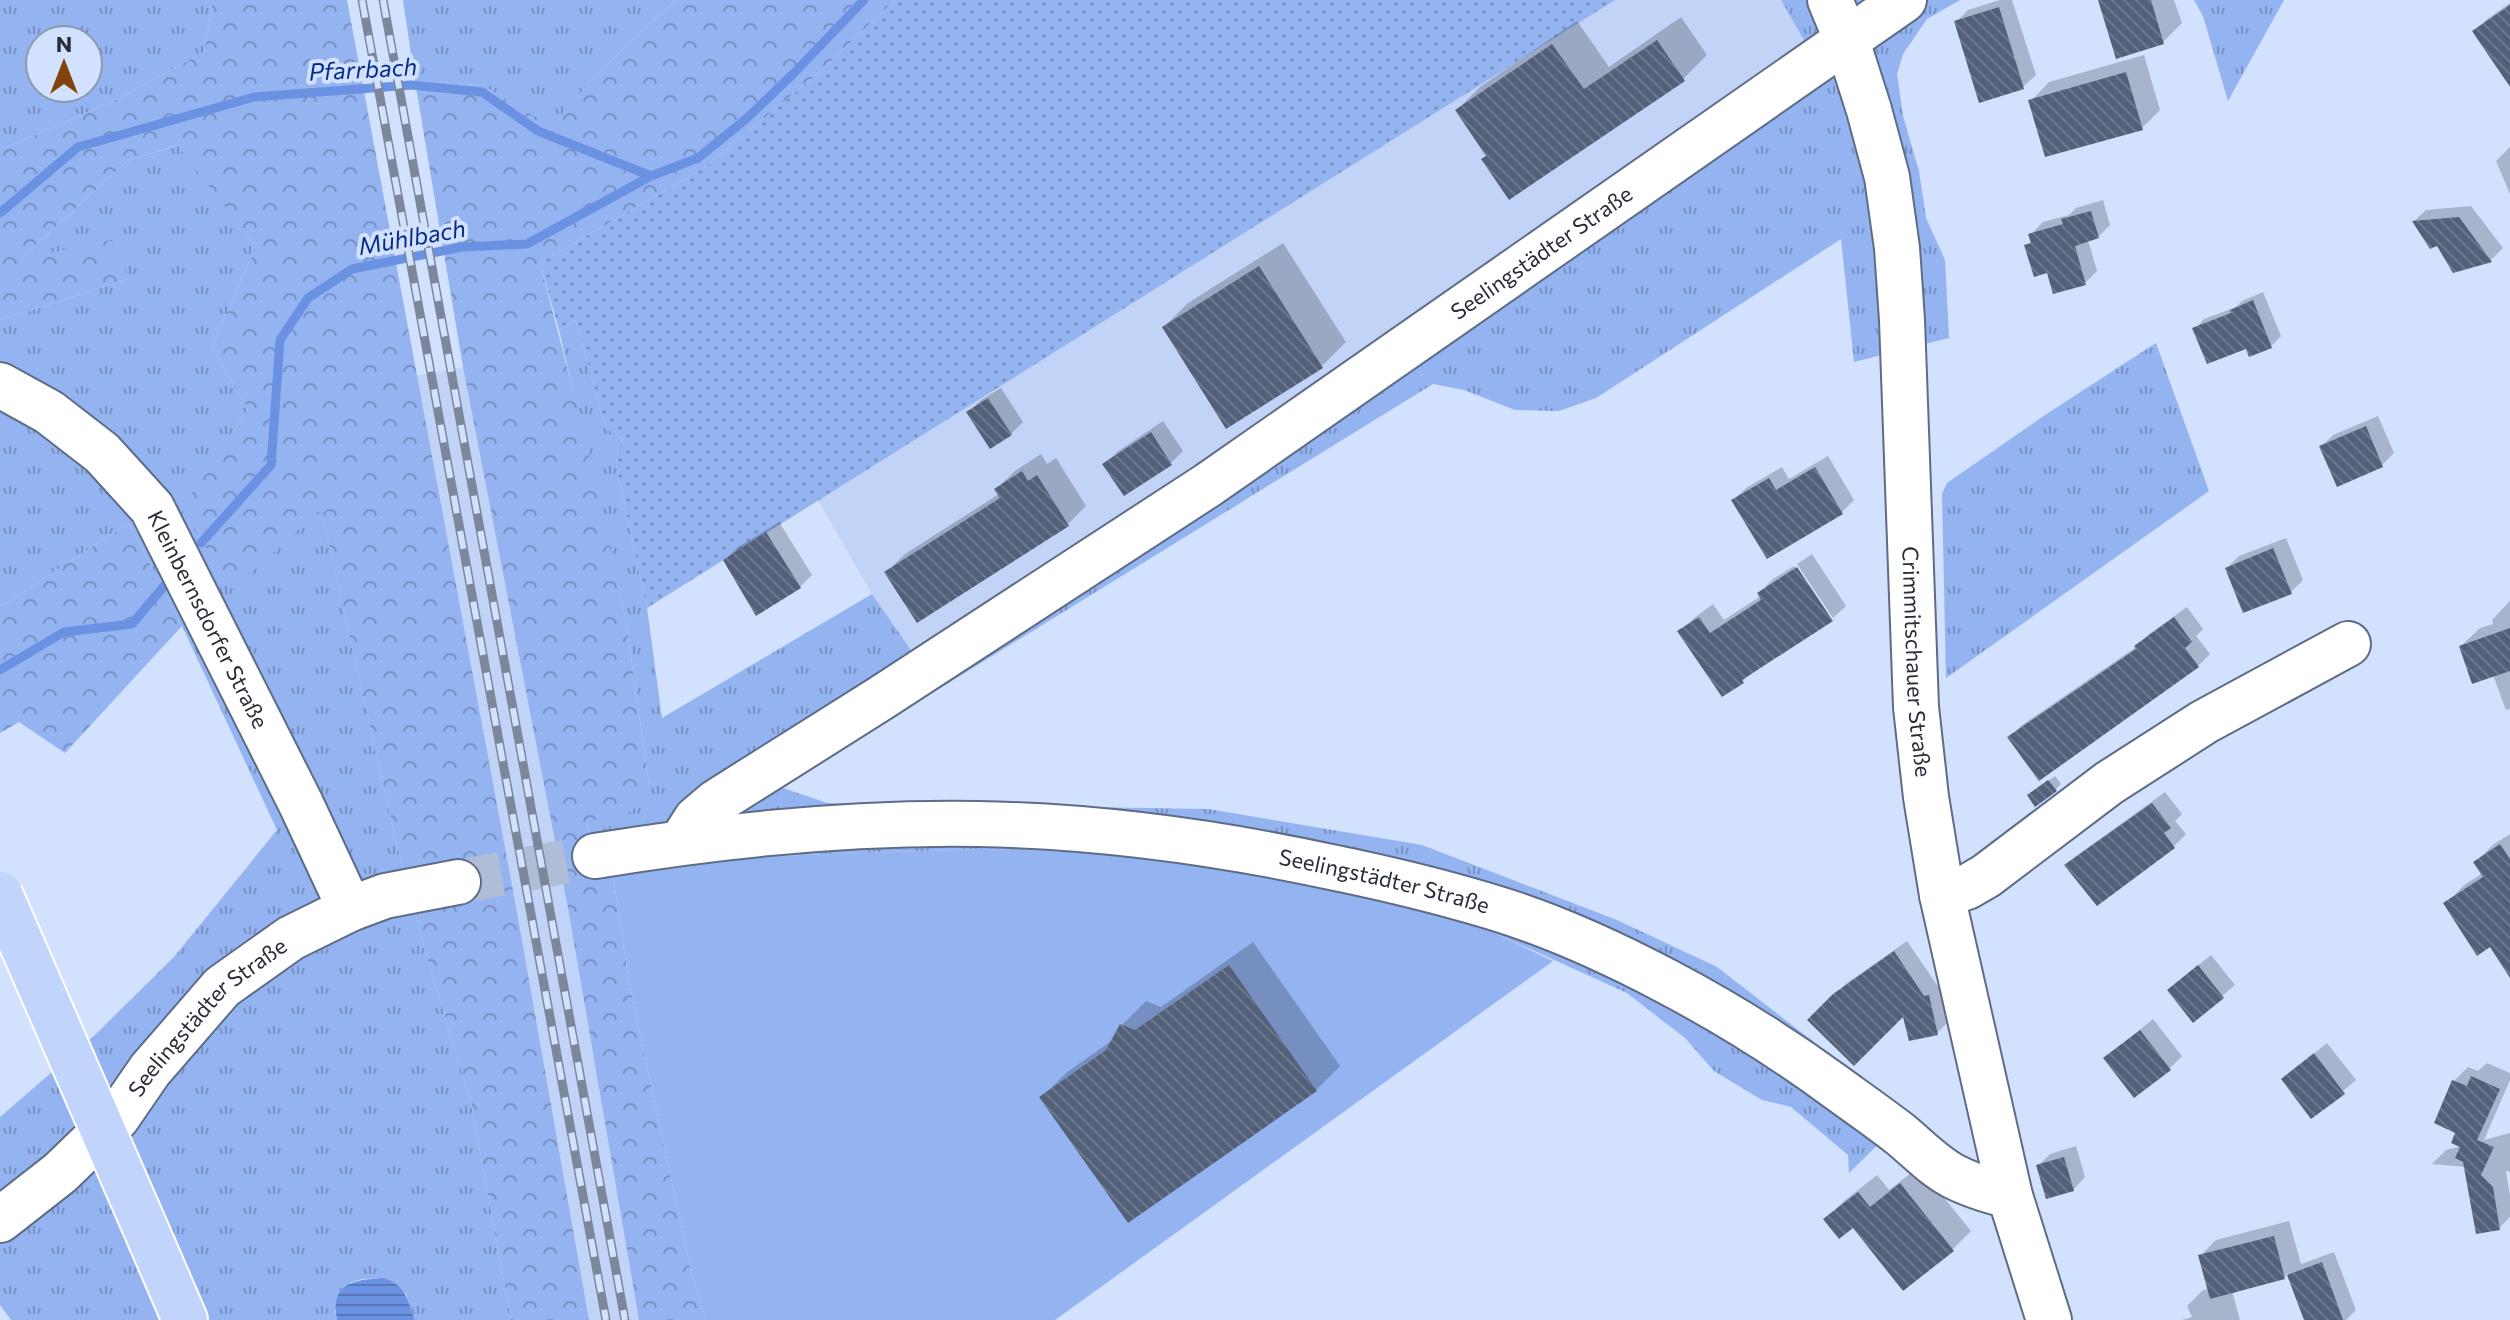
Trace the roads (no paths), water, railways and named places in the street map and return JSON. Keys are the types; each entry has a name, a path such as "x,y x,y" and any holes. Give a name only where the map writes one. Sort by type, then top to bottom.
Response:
{"main road":[{"path":"0,894 185,1320"}],"street":[{"name":"Crimmitschauer Straße","path":"1830,0 1847,41 1887,177 1897,248 1916,707 1926,797 1942,895 2010,1196 2049,1320"},
{"name":"Seelingstädter Straße","path":"682,841 696,819 716,802 1208,485 1904,0"},
{"name":"Kleinbernsdorfer Straße","path":"0,385 49,412 102,453 152,508 301,804 350,909"},
{"path":"1942,895 1967,887 1986,876 2109,783 2204,722 2348,644"},
{"name":"Seelingstädter Straße","path":"595,856 682,841 765,832 877,825 979,824 1080,829 1186,840 1388,879 1494,907 1585,942 1667,982 1827,1081 1895,1130 1948,1174 1976,1187 2010,1196"},
{"name":"Seelingstädter Straße","path":"0,1220 60,1173 117,1118 150,1070 222,987 291,938 350,909 385,896 458,882"}],"waterway":[{"name":"Pfarrbach","path":"0,213 78,147 254,97 411,85 482,92 538,131 651,176 698,158 746,119 864,0"},
{"name":"Mühlbach","path":"201,543 271,465 280,340 308,298 352,269 462,247 527,244 651,176"},
{"name":"Mühlbach","path":"0,670 64,632 132,624 165,585"}],"tunnel":[{"path":"458,882 595,856"}],"railway":[{"path":"362,0 606,1320"},
{"path":"383,0 625,1320"}]}
